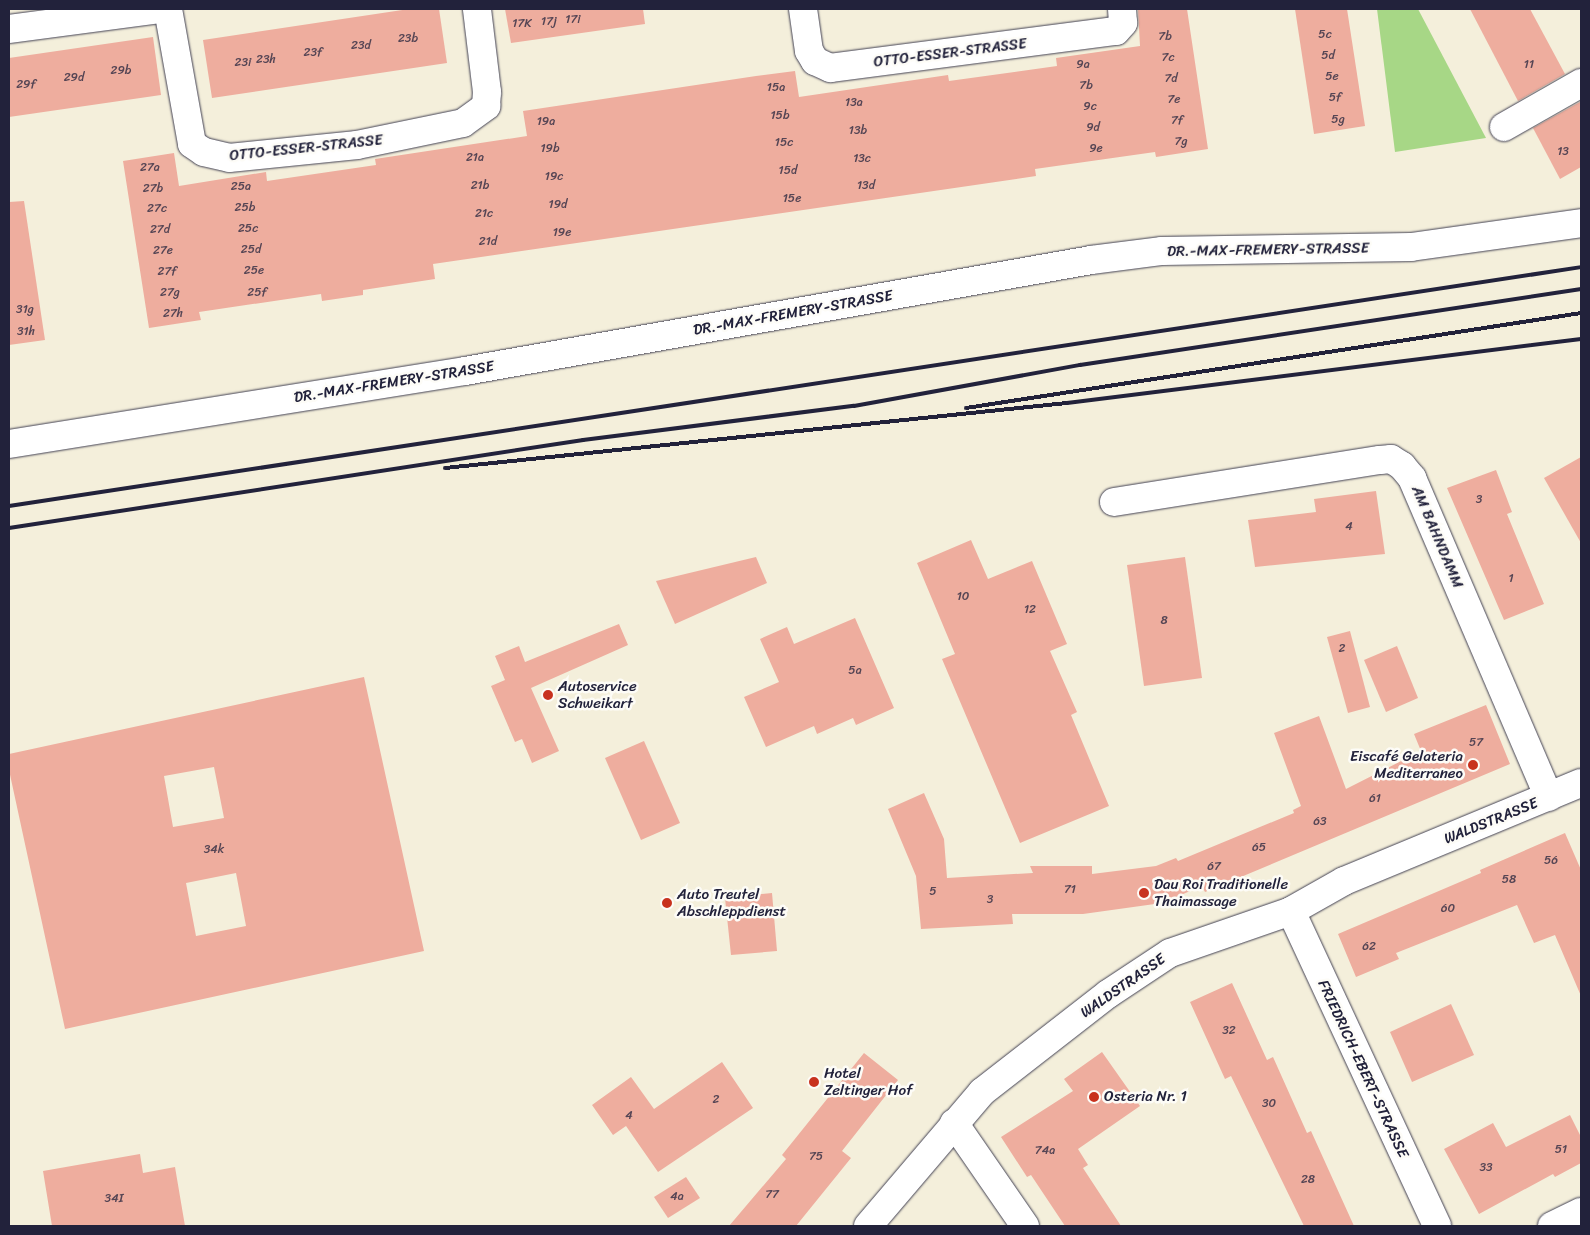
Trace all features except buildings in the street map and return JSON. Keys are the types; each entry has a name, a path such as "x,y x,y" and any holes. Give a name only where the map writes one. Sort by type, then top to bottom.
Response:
{"street":[{"path":"9,29 161,9"},
{"name":"OTTO-ESSER-STRASSE","path":"168,9 192,144 204,152 229,158 357,145 463,123 486,106 488,92 477,9"},
{"name":"OTTO-ESSER-STRASSE","path":"803,9 809,50 815,61 830,68 1116,31 1123,22 1122,9"},
{"path":"1504,127 1581,83"},
{"name":"DR.-MAX-FREMERY-STRASSE","path":"9,444 465,371 1091,260 1162,251 1411,247 1581,223"},
{"name":"AM BAHNDAMM","path":"1114,502 1380,460 1391,459 1402,466 1412,478 1549,797"},
{"name":"WALDSTRASSE","path":"868,1226 982,1092 1051,1036 1170,953 1291,912 1344,881 1581,783"},
{"name":"FRIEDRICH-EBERT-STRASSE","path":"1291,912 1437,1226"},
{"path":"954,1123 1025,1226"},
{"path":"1552,1226 1581,1212"}],"green space":[{"path":"1377,9 1418,9 1486,138 1395,152"}],"railway":[{"path":"9,506 1581,267"},
{"path":"9,528 583,440 854,406 1080,365 1581,289"},
{"path":"966,408 1581,313"},
{"path":"445,468 1067,403 1581,339"}],"place":[{"name":"Autoservice Schweikart","path":"548,695"},
{"name":"Eiscafé Gelateria Mediterraneo","path":"1473,765"},
{"name":"Dau Roi Traditionelle Thaimassage","path":"1144,893"},
{"name":"Auto Treutel Abschleppdienst","path":"667,903"},
{"name":"Hotel Zeltinger Hof","path":"814,1082"},
{"name":"Osteria Nr. 1","path":"1094,1097"}]}
